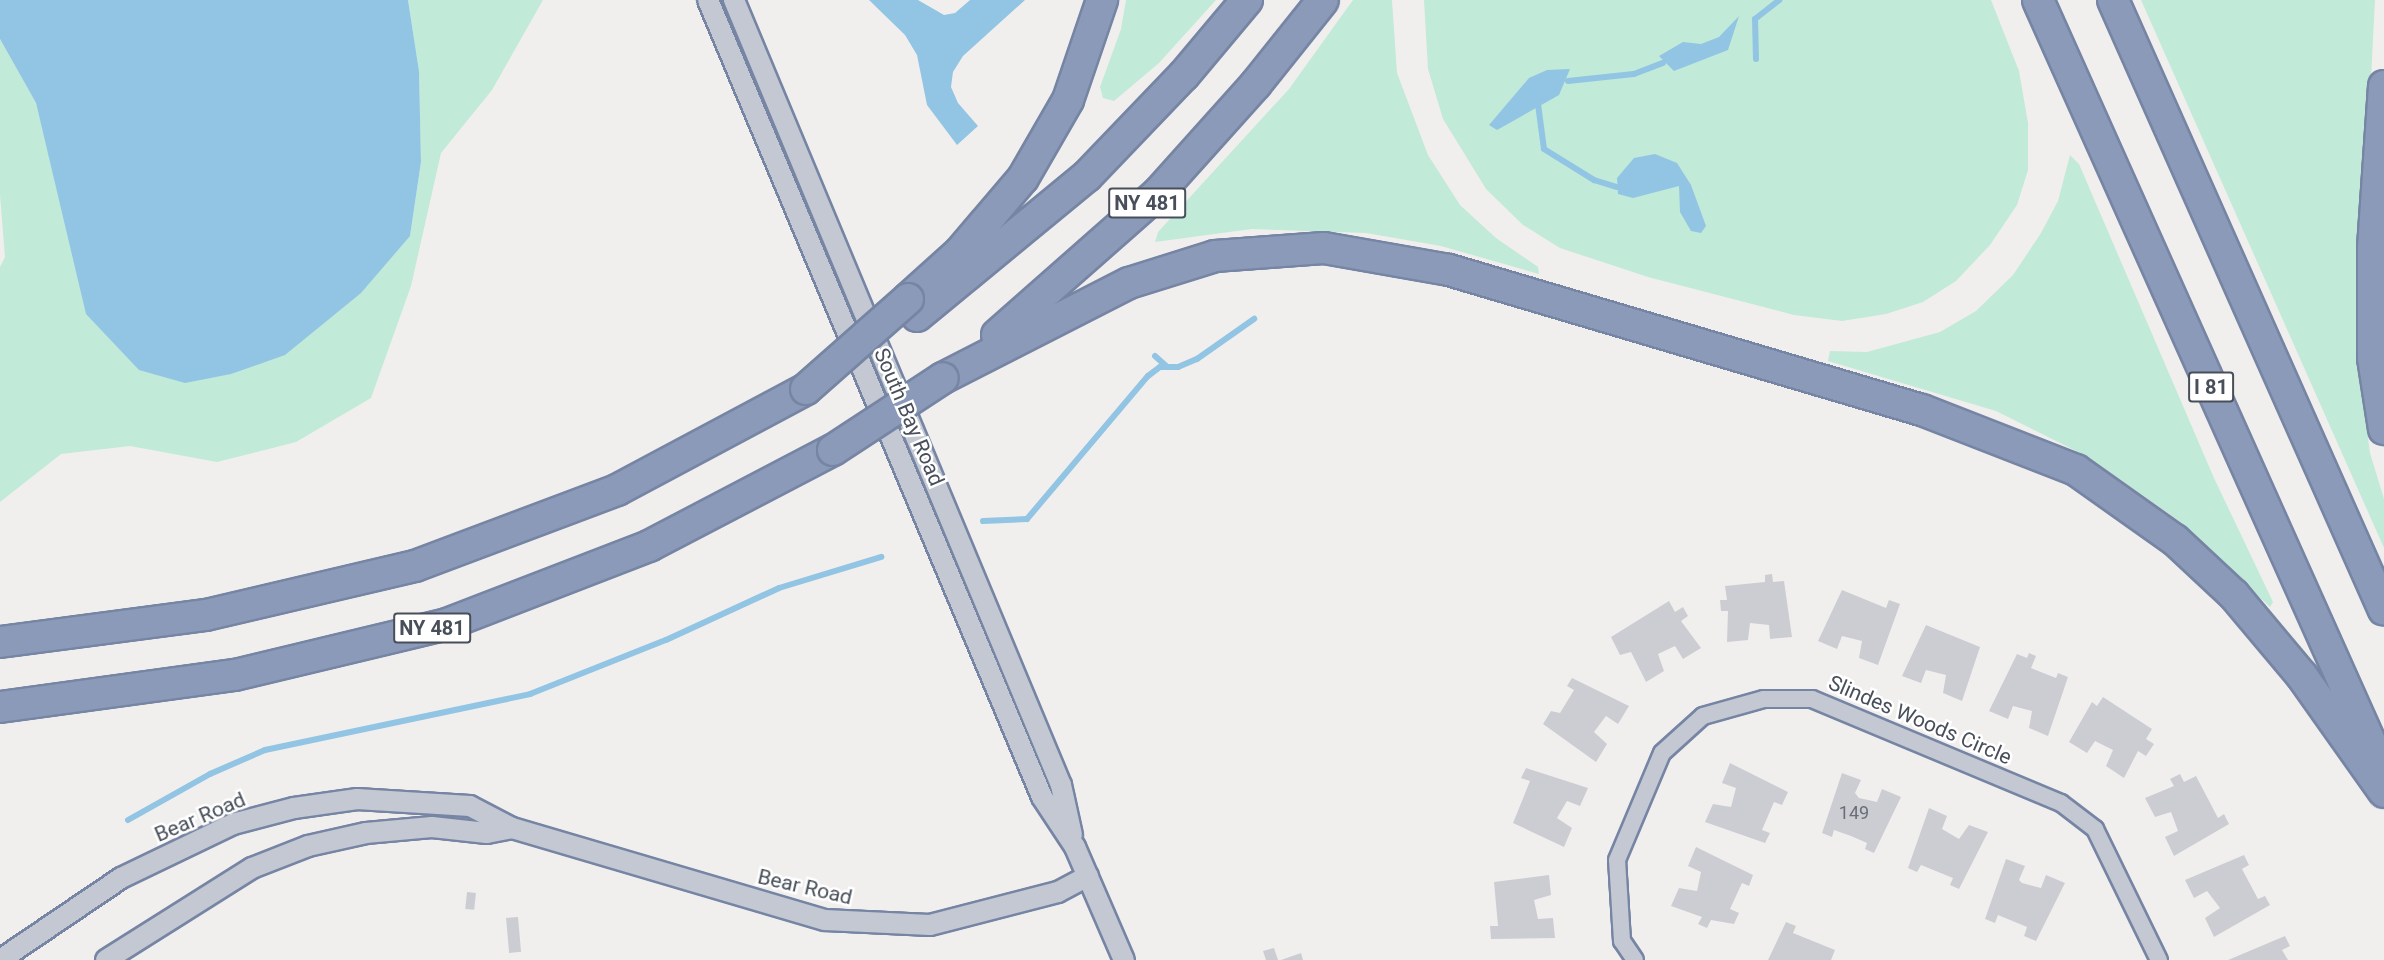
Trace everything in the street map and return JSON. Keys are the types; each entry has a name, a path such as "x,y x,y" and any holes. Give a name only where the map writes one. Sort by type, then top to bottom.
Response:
{"highway":[{"path":"913,308 1023,178 1068,100 1102,0"},
{"name":"NY 481","path":"0,642 206,615 415,566 617,490 807,389 1086,176 1184,75 1247,0"},
{"name":"NY 481","path":"0,707 235,675 447,624 650,546 833,450 943,378 1052,291 1151,199 1256,84 1323,0"},
{"name":"I 81","path":"2038,0 2384,774"},
{"path":"2113,0 2384,610"},
{"path":"2384,86 2373,248 2373,358 2384,429"},
{"path":"943,378 1129,283 1215,256 1324,248 1449,270 1922,410 2076,470 2175,540 2234,595 2302,676 2384,792"}],"street":[{"name":"South Bay Road","path":"708,0 1042,797 1075,847 1124,960"},
{"name":"South Bay Road","path":"734,0 1062,785 1075,847"},
{"name":"Slindes Woods Circle","path":"1635,960 1622,941 1617,860 1662,753 1703,716 1764,699 1812,699 2061,803 2095,829 2159,960"},
{"name":"Bear Road","path":"0,960 121,878 233,825 294,807 357,799 470,806 512,828 628,859 766,906 825,921 890,927 965,918 1058,892 1088,876"},
{"name":"Bear Road","path":"106,960 252,868 308,846 366,833 432,827 487,833 512,828"}],"green space":[{"path":"408,0 543,0 492,90 441,153 411,286 371,398 296,442 217,462 130,446 61,454 0,502 0,267 5,257 0,195 0,39 36,103 56,185 410,236 421,162 419,71"},
{"path":"1126,0 1216,0 1159,63 1114,101 1103,98 1100,87 1121,29"},
{"path":"1353,0 1392,0 1397,73 1428,155 1460,205 1496,238 1538,267 1539,274 1441,246 1366,233 1252,229 1155,242 1158,232 1289,89"},
{"path":"1424,0 1991,0 2019,71 2028,123 2028,170 2017,205 1990,245 1956,281 1923,302 1886,314 1842,321 1794,315 1648,277 1560,248 1523,225 1486,189 1443,119 1428,69"},
{"path":"2141,0 2375,0 2357,354 2370,453 2384,499 2384,548"},
{"path":"2070,155 2079,164 2214,478 2273,602 2270,607 2182,523 2088,457 1996,411 1828,361 1830,351 1867,352 1940,332 1976,311 2013,275 2041,233 2058,201"}],"water":[{"path":"0,0 408,0 419,71 421,162 410,236 361,293 285,355 231,374 185,383 139,370 86,314 36,103 0,39"},
{"path":"869,0 918,0 944,15 955,13 970,0 1025,0 963,56 953,72 951,87 958,103 978,126 957,145 927,105 917,55 905,35"},
{"path":"1739,16 1728,50 1674,71 1659,56 1683,42 1701,44 1719,37"},
{"path":"1570,69 1559,95 1497,130 1489,125 1529,78 1547,70"},
{"path":"1655,154 1677,163 1691,185 1706,226 1701,233 1691,231 1680,212 1679,186 1633,198 1618,194 1617,178 1634,158"}],"building":[{"path":"1772,574 1773,582 1784,581 1792,637 1770,639 1769,625 1750,623 1748,640 1727,642 1728,611 1721,611 1720,600 1727,600 1725,586 1765,582 1765,575"},
{"path":"1842,590 1886,608 1889,600 1900,604 1878,665 1859,658 1862,641 1842,636 1837,649 1818,641"},
{"path":"1669,601 1675,612 1683,607 1688,616 1681,621 1701,648 1683,659 1675,646 1658,654 1664,671 1646,682 1631,652 1620,655 1611,637"},
{"path":"1926,625 1980,647 1962,701 1943,693 1946,675 1926,670 1921,683 1902,676"},
{"path":"2029,653 2036,656 2031,668 2056,678 2058,673 2068,677 2048,736 2029,728 2032,711 2013,706 2008,719 1989,711 2017,654 2027,658"},
{"path":"1572,678 1629,706 1618,724 1606,716 1594,732 1607,744 1596,762 1543,724 1551,711 1560,713 1574,690 1567,686"},
{"path":"2103,697 2152,729 2146,739 2154,744 2146,756 2138,751 2124,778 2106,766 2113,750 2095,741 2087,753 2069,742 2092,702 2097,706"},
{"path":"1730,763 1788,792 1782,805 1774,802 1762,830 1770,833 1765,843 1705,822 1713,804 1731,807 1736,788 1722,783"},
{"path":"1526,768 1588,788 1580,806 1567,801 1557,818 1572,828 1564,847 1513,823 1530,781 1521,778"},
{"path":"1842,773 1861,780 1855,793 1859,798 1877,802 1882,789 1901,797 1874,853 1865,849 1867,843 1851,836 1834,830 1832,837 1822,833"},
{"path":"2180,774 2184,782 2196,776 2218,818 2224,814 2229,824 2174,856 2165,837 2178,831 2171,812 2155,817 2145,798 2174,786 2170,779"},
{"path":"1929,808 1947,816 1942,829 1959,839 1969,825 1988,832 1959,889 1950,885 1953,878 1921,865 1917,872 1908,868"},
{"path":"1696,847 1753,875 1749,886 1742,883 1730,909 1739,913 1734,924 1711,920 1707,928 1698,924 1702,917 1671,906 1679,888 1697,891 1701,872 1688,866"},
{"path":"2244,855 2249,865 2242,869 2258,899 2265,896 2270,905 2214,937 2205,918 2220,908 2207,891 2194,898 2185,880"},
{"path":"2006,859 2025,866 2019,880 2022,883 2041,888 2046,875 2065,883 2036,941 2024,936 2027,927 1998,915 1995,923 1985,919"},
{"path":"1549,875 1551,895 1534,900 1538,919 1553,918 1555,938 1491,939 1490,926 1498,926 1494,882"},
{"path":"467,892 476,893 474,910 465,909"},
{"path":"518,917 521,952 509,953 506,918"},
{"path":"1786,922 1796,926 1793,933 1835,950 1831,960 1768,960"},
{"path":"2285,936 2290,946 2282,950 2288,960 2228,960"},
{"path":"1274,948 1278,960 1266,960 1263,951"},
{"path":"1301,953 1303,960 1281,960"}],"waterway":[{"path":"1756,59 1755,19 1779,0"},
{"path":"1568,81 1634,74 1663,63"},
{"path":"1538,104 1544,149 1594,180 1617,187"},
{"path":"983,521 1027,519 1148,376 1160,367 1178,367 1197,359 1254,319"},
{"path":"1155,356 1166,366"},
{"path":"128,820 210,774 265,750 530,694 666,640 779,588 881,557"}]}
